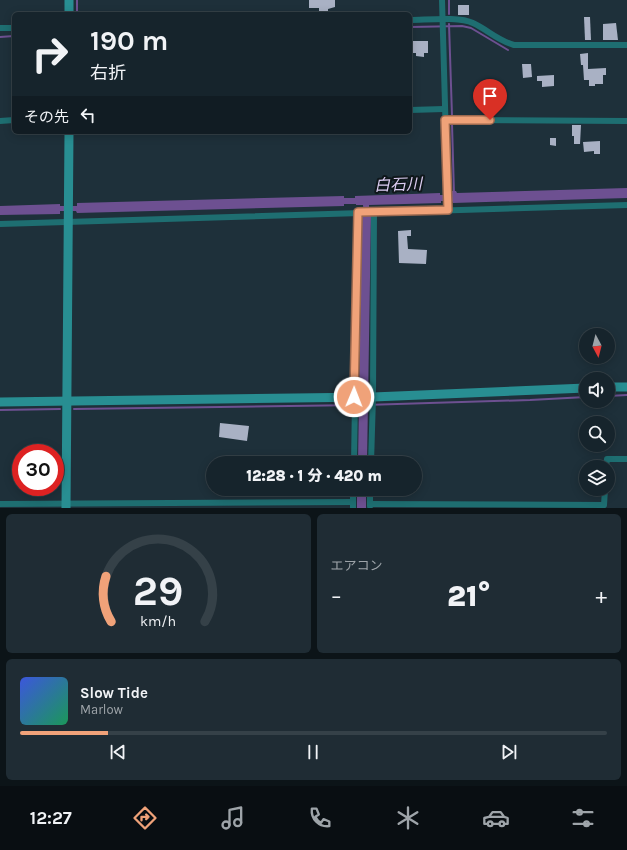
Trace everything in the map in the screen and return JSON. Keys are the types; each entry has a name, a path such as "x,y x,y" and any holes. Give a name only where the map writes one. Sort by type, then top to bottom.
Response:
{"street":[{"path":"69,0 69,12"},
{"path":"442,0 448,210"},
{"path":"412,20 442,24 462,20 472,23 503,42 514,46 627,45"},
{"path":"0,28 12,28"},
{"path":"412,110 444,109"},
{"path":"0,121 12,120"},
{"path":"445,120 627,121"},
{"path":"66,506 69,134"},
{"path":"0,224 68,218 627,205"},
{"path":"354,456 360,212"},
{"path":"371,456 372,212"},
{"path":"615,387 627,387"},
{"path":"0,402 372,401 579,388"},
{"path":"607,460 627,459"},
{"path":"370,506 604,505 605,496"},
{"path":"0,504 66,506 353,505"}],"shaded area":[{"path":"627,188 627,198 453,203 452,201 441,201 441,203 369,205 369,216 371,216 367,456 358,456 362,216 364,216 363,205 344,204 344,206 77,213 76,211 60,211 60,214 0,215 0,206 60,204 60,206 77,206 77,203 344,196 344,198 355,198 355,196 440,193 440,195 452,195 452,191 456,191 457,193"},
{"path":"357,496 366,496 366,508 357,508"}],"building":[{"path":"309,0 335,0 335,7 328,9 328,12 319,12 319,8 309,8"},
{"path":"458,5 469,5 469,15 458,15"},
{"path":"584,17 590,17 591,40 585,40"},
{"path":"616,23 618,40 603,40 603,24"},
{"path":"412,41 428,41 428,53 424,53 424,57 416,56 416,53 412,53"},
{"path":"588,53 588,69 606,68 606,75 603,75 603,84 589,86 589,80 584,80 583,65 581,65 580,54"},
{"path":"522,64 531,64 532,77 523,78"},
{"path":"554,75 554,86 542,87 542,81 537,81 537,76"},
{"path":"572,125 581,125 580,144 574,144"},
{"path":"550,138 556,138 556,146 550,145"},
{"path":"600,141 600,154 594,154 594,151 584,152 583,142"},
{"path":"411,230 411,236 407,236 408,249 427,250 426,264 399,263 398,231"},
{"path":"220,423 249,426 247,441 219,437"}],"waterway":[{"path":"77,0 77,12"},
{"path":"449,0 449,14"},
{"path":"449,24 452,116"},
{"path":"412,27 462,26 471,28 508,50"},
{"path":"0,37 12,36"},
{"path":"452,124 454,194"},
{"path":"615,396 627,395"},
{"path":"365,405 579,397"},
{"path":"74,409 361,405"},
{"path":"0,410 60,409"}],"route":[{"path":"354,397 358,212 448,210 445,120 490,120"}],"water label":[{"name":"白石川","path":"398,184"}]}
